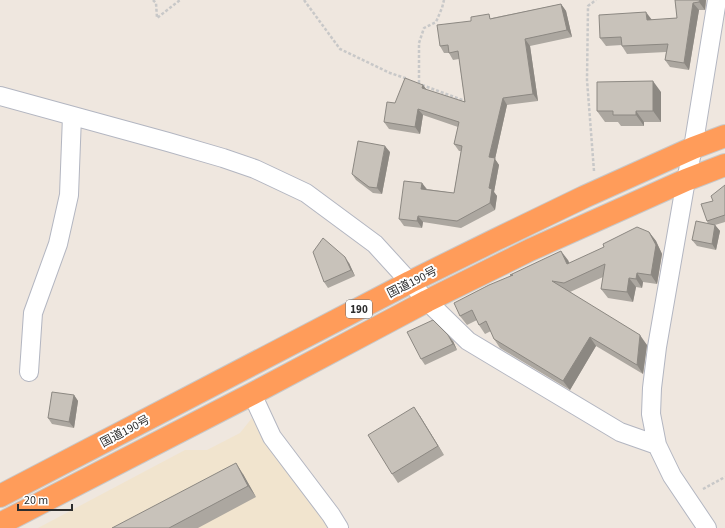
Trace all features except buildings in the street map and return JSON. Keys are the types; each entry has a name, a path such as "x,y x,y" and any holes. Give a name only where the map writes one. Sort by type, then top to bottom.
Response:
{"highway":[{"name":"国道190号","path":"0,496 410,282 584,197 694,148 725,136"},
{"name":"国道190号","path":"0,524 428,301 530,250 686,180 725,165"}],"street":[{"path":"707,528 672,476 657,445 651,414 652,388 658,347 686,180 694,148 717,0"},
{"path":"0,96 168,142 255,169 306,193 375,244 468,341 620,432 657,445"},
{"path":"29,372 33,313 58,244 69,195 72,116"},
{"path":"252,394 272,437 339,528"}],"path":[{"path":"153,0 156,3 157,18 180,0"},
{"path":"304,0 340,49 390,73 412,81"},
{"path":"444,0 436,22 424,28 419,43 418,83 470,103"},
{"path":"594,174 587,80 588,6 596,0"},
{"path":"686,498 725,477"}],"shaded area":[{"path":"252,418 325,515 332,528 38,528 185,450 207,450 240,433"}]}
